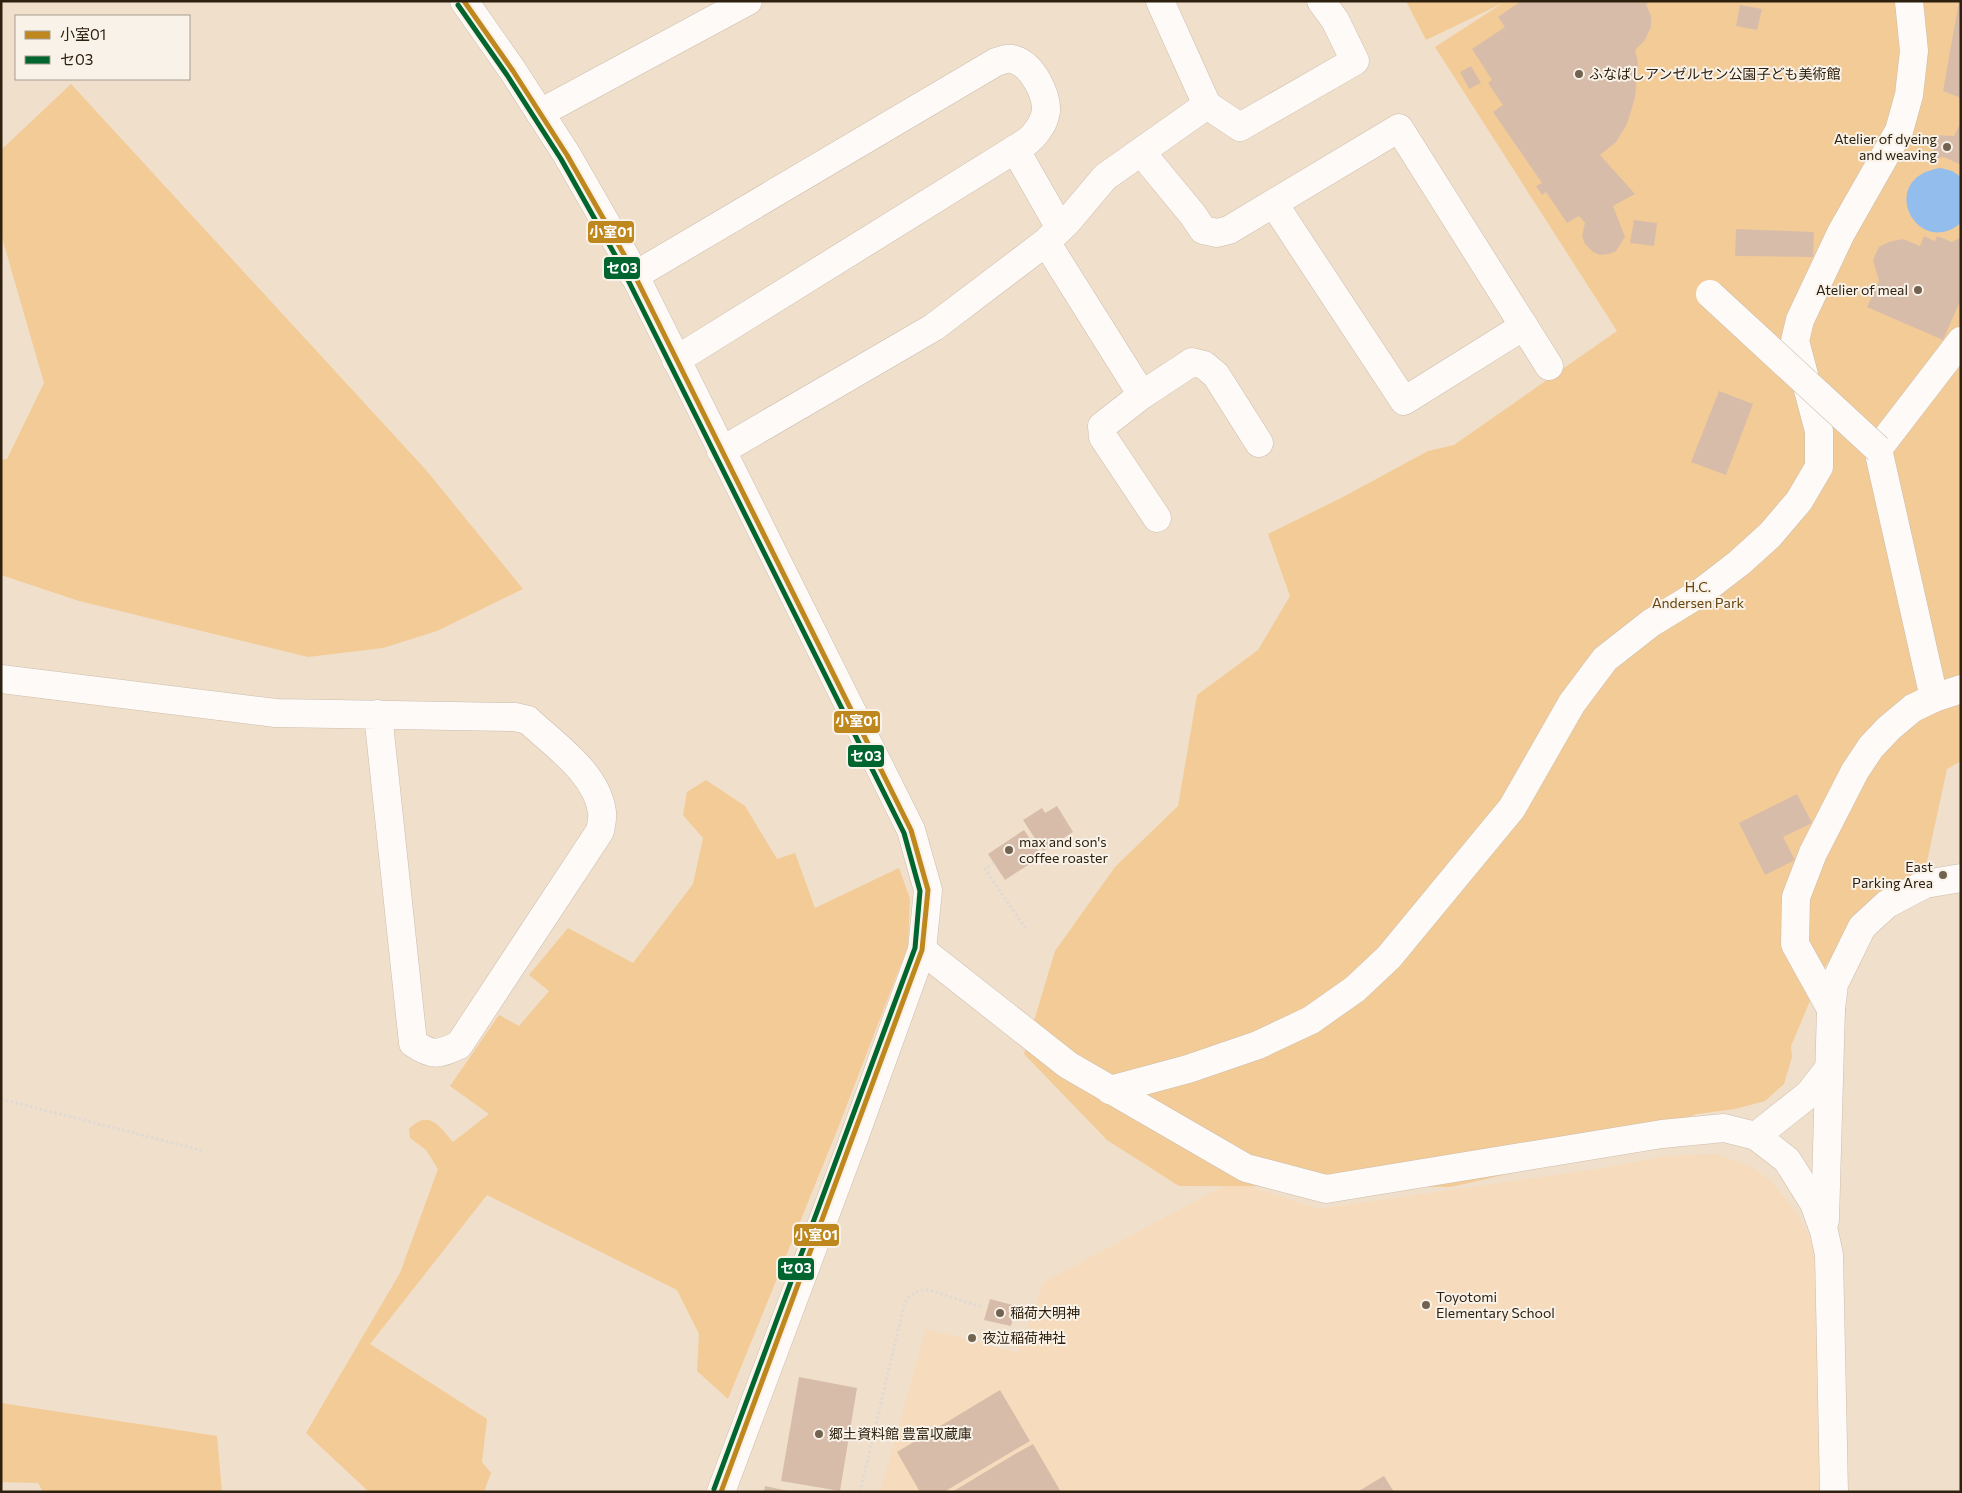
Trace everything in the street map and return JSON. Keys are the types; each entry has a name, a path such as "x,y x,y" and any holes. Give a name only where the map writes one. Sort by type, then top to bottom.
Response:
{"street":[{"path":"464,1 567,155 634,276 912,830 928,890 922,950 854,1138 721,1492"},
{"path":"540,113 748,1"},
{"path":"1160,1 1207,105 1240,128 1355,61 1322,1"},
{"path":"1110,1090 1188,1069 1258,1045 1311,1020 1355,989 1389,957 1512,808 1572,704 1605,659 1651,623 1700,593 1770,535 1799,501 1819,467 1819,431 1795,341 1800,320 1841,233 1899,131 1909,95 1914,51 1909,1"},
{"path":"634,276 996,62 1008,58 1017,60 1034,76 1046,102 1042,124 1036,134 1015,149 676,360"},
{"path":"721,451 934,327 1053,235 1105,177 1207,105"},
{"path":"1141,152 1194,216 1203,230 1217,233 1230,230 1399,128 1549,366"},
{"path":"1015,149 1053,235 1142,395"},
{"path":"1274,204 1404,401 1524,326"},
{"path":"1710,294 1878,450 1934,698"},
{"path":"1878,450 1961,341"},
{"path":"1157,518 1103,437 1102,426 1142,395 1192,362 1204,366 1216,374 1258,443"},
{"path":"1,679 276,713 378,714 515,717 528,720 586,776 598,796 603,814 600,831 459,1045 442,1053 427,1053 413,1043 378,714"},
{"path":"1831,1009 1795,944 1796,896 1832,814 1871,747 1889,728 1913,708 1934,698 1961,689"},
{"path":"1824,1231 1831,1009 1834,984 1862,927 1887,904 1926,884 1961,878"},
{"path":"922,950 1068,1065 1110,1090 1246,1168 1326,1190 1662,1134 1724,1128 1756,1136 1787,1160 1814,1202 1824,1231 1829,1255 1834,1492"},
{"path":"1756,1136 1809,1094 1829,1068"}],"path":[{"path":"994,863 985,869 1026,929"},
{"path":"1,1099 204,1151"},
{"path":"860,1492 904,1305 908,1297 921,1290 929,1290 982,1307"}],"shaded area":[{"name":"Toyotomi Elementary School","path":"1717,1154 1752,1167 1772,1182 1797,1214 1810,1238 1814,1253 1823,1492 880,1492 926,1329 1018,1353 1044,1282 1233,1181 1318,1209 1605,1168 1666,1156"}],"green space":[{"name":"H.C. Andersen Park","path":"1406,1 1961,1 1961,761 1947,769 1926,866 1885,892 1838,948 1823,970 1791,1046 1792,1057 1784,1084 1765,1101 1735,1109 1697,1114 1546,1165 1451,1187 1179,1186 1107,1140 1024,1054 1055,951 1115,867 1178,806 1197,695 1258,650 1290,596 1268,534 1343,497 1428,451 1454,445 1617,331 1435,47 1503,3 1426,40"},
{"path":"71,84 426,470 523,589 437,631 383,648 308,657 79,601 1,575 1,460 7,459 44,383 1,234 1,150"},
{"path":"706,780 745,806 777,859 795,853 815,908 899,868 910,899 908,946 838,1128 728,1399 697,1371 699,1334 677,1290 487,1195 370,1344 487,1419 482,1462 491,1473 484,1492 369,1492 306,1433 400,1273 438,1169 426,1150 410,1138 409,1129 422,1120 428,1120 439,1126 453,1142 489,1114 450,1086 499,1015 519,1026 549,991 529,975 568,928 633,963 693,884 703,838 683,815 687,792"},
{"path":"1,1403 217,1436 222,1492 43,1492 38,1483 1,1482"}],"water":[{"path":"1941,168 1952,171 1961,177 1961,223 1945,232 1930,231 1917,224 1909,213 1906,199 1910,186 1921,174"}],"building":[{"path":"1521,1 1651,1 1646,4 1651,16 1651,27 1645,40 1635,50 1638,62 1635,98 1627,124 1616,142 1600,155 1635,194 1613,206 1625,237 1616,251 1609,254 1600,255 1593,252 1585,244 1582,236 1585,223 1579,216 1567,223 1546,192 1542,195 1536,186 1542,183 1493,112 1503,105 1488,83 1492,80 1472,49 1505,27 1498,17"},
{"path":"1959,1 1961,1 1961,98 1943,91"},
{"path":"1740,5 1762,9 1757,30 1736,26"},
{"path":"1471,66 1481,83 1469,89 1460,72"},
{"name":"Atelier of dyeing and weaving","path":"1961,122 1961,165 1944,157 1934,159 1933,135 1954,136"},
{"path":"1634,220 1657,223 1654,246 1630,243"},
{"path":"1736,229 1814,232 1813,257 1735,256"},
{"name":"Atelier of meal","path":"1924,236 1935,241 1937,236 1952,242 1961,237 1961,299 1943,340 1867,307 1879,281 1873,260 1879,247 1889,242 1903,239 1920,246"},
{"path":"1719,391 1753,404 1726,475 1691,462"},
{"path":"1797,794 1812,823 1783,837 1795,860 1765,875 1739,823"},
{"path":"1057,806 1073,832 1043,851 1023,820 1042,808 1045,813"},
{"path":"1024,830 1042,856 1005,880 988,854"},
{"name":"稲荷大明神","path":"990,1299 1016,1306 1011,1326 984,1320"},
{"name":"郷土資料館 豊富収蔵庫","path":"799,1377 857,1388 840,1491 781,1481"},
{"path":"1000,1390 1030,1441 944,1492 920,1492 897,1452"},
{"path":"1033,1444 1061,1492 952,1492 1015,1454"},
{"path":"1384,1476 1394,1492 1357,1492"},
{"path":"765,1486 788,1491 788,1492 764,1492"}],"transit line":[{"name":"小室01","path":"464,1 513,71 567,155 626,258 911,830 928,890 922,950 721,1492"},
{"name":"セ03","path":"458,5 507,75 561,159 619,262 904,833 920,891 915,948 714,1489"}],"place":[{"name":"ふなばしアンゼルセン公園子ども美術館","path":"1579,74"},
{"name":"Atelier of dyeing and weaving","path":"1947,147"},
{"name":"Atelier of meal","path":"1918,290"},
{"name":"max and son's coffee roaster","path":"1009,850"},
{"name":"East Parking Area","path":"1943,875"},
{"name":"Toyotomi Elementary School","path":"1426,1305"},
{"name":"稲荷大明神","path":"1000,1313"},
{"name":"夜泣稲荷神社","path":"972,1338"},
{"name":"郷土資料館 豊富収蔵庫","path":"819,1434"}]}
